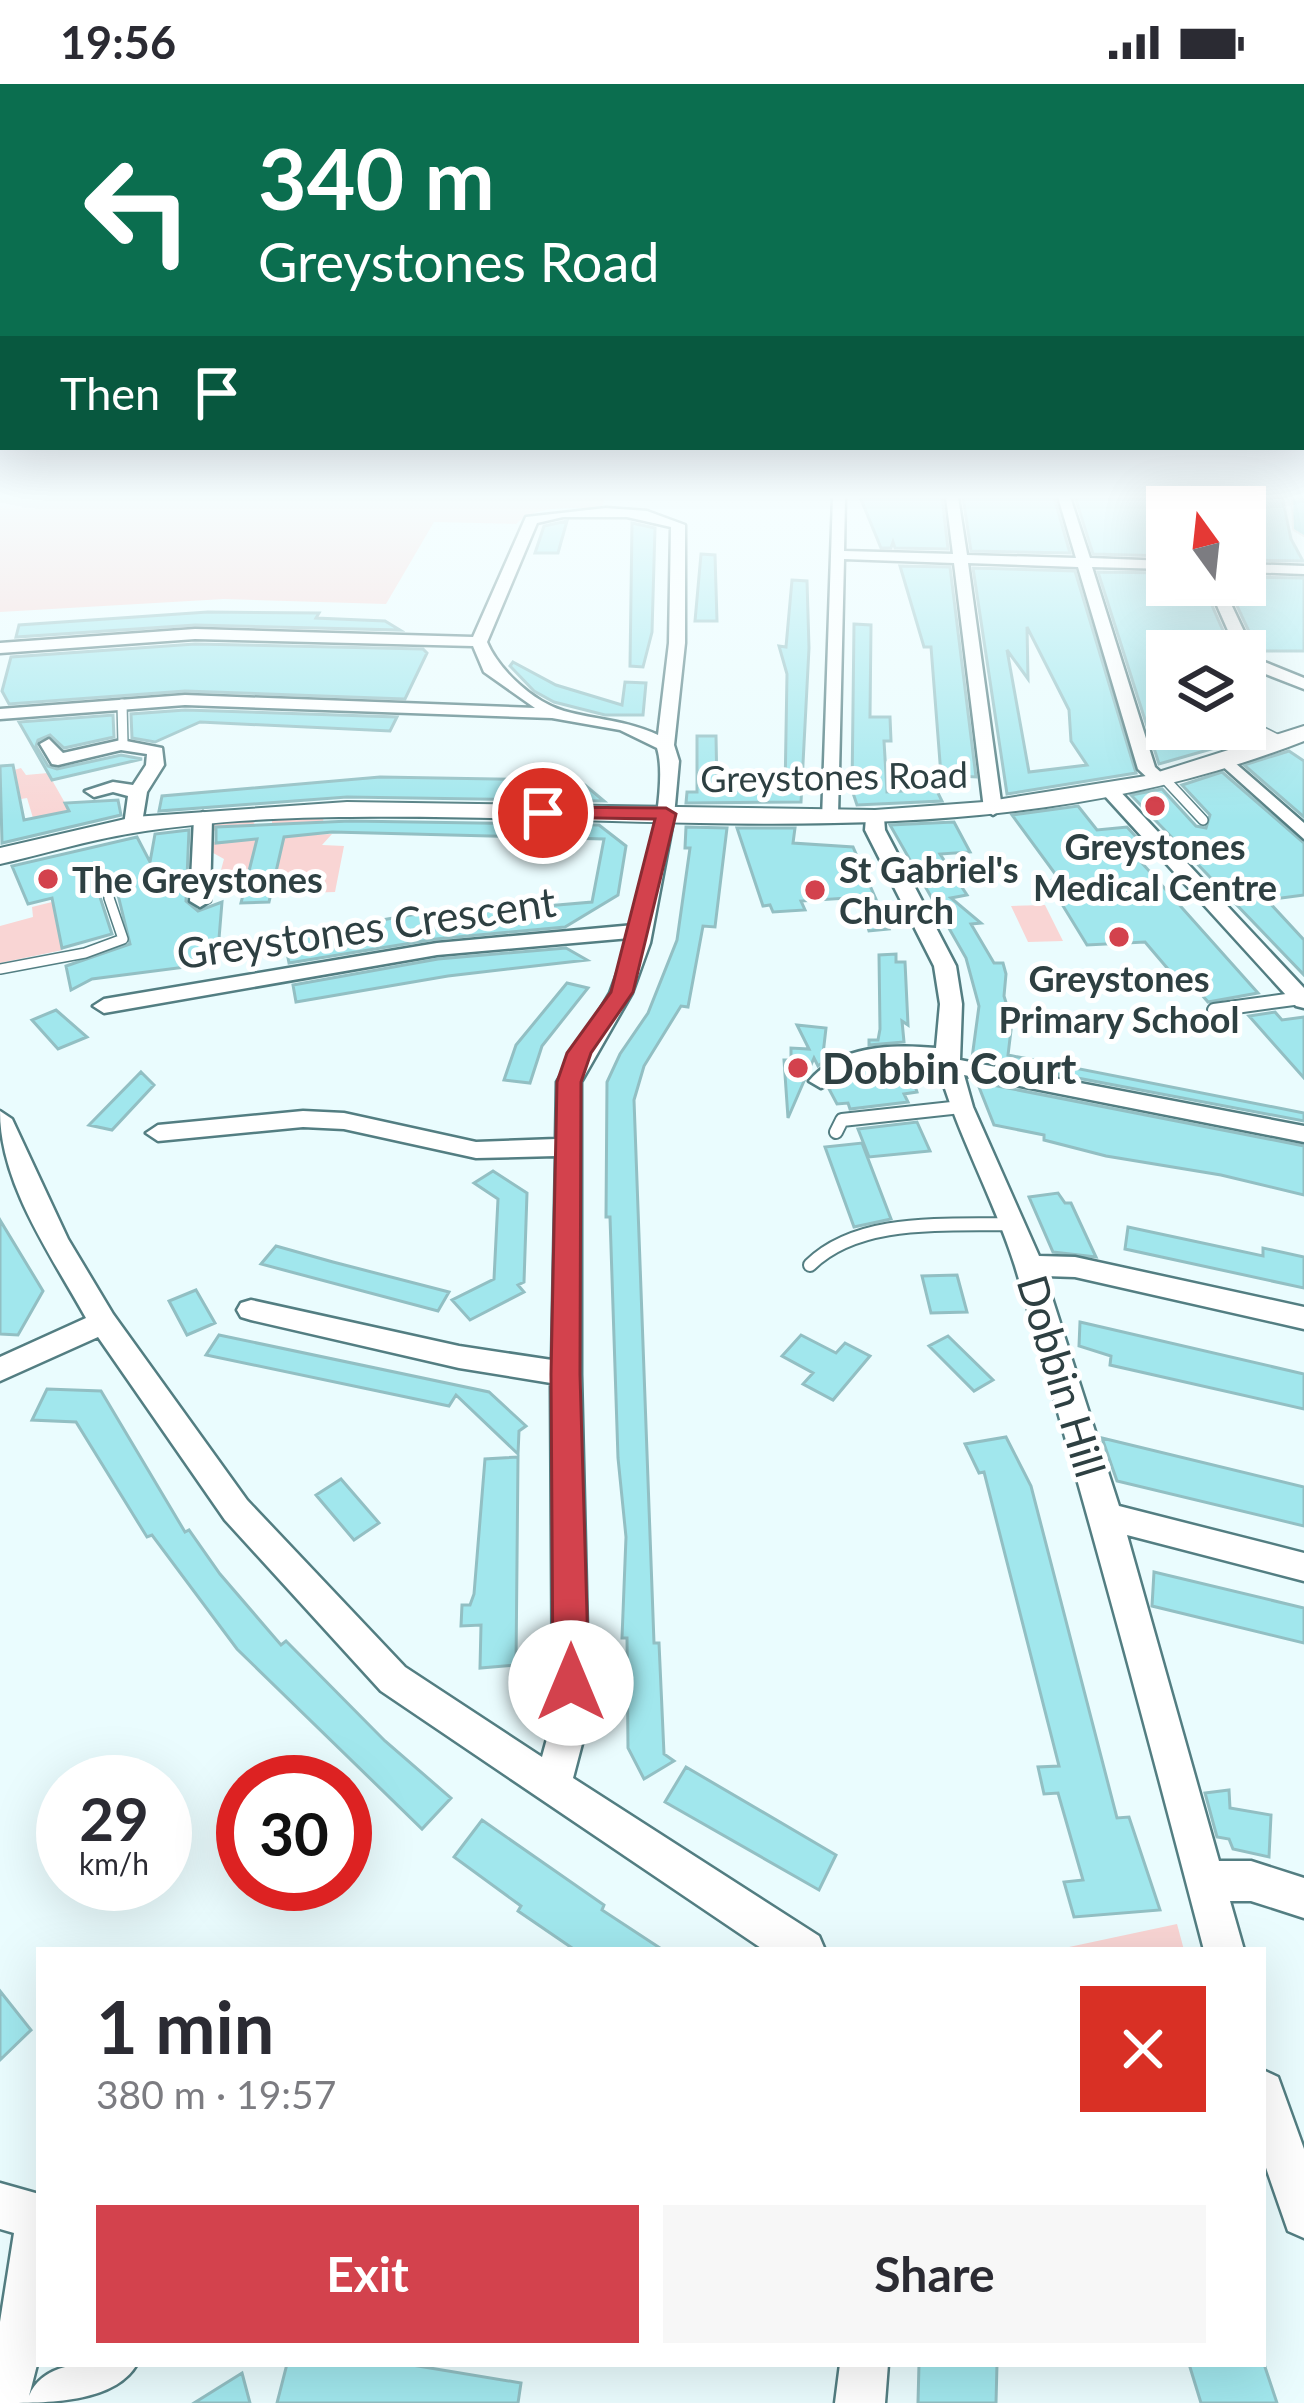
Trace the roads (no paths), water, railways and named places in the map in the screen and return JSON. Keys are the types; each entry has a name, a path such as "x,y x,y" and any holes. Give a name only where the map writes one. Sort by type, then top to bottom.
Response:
{"street":[{"path":"495,605 479,642 490,669 554,714"},
{"path":"553,1785 571,1717 566,1374 569,1082 579,1053 622,992 640,931 666,814 670,761 665,746 677,605"},
{"path":"829,816 835,605"},
{"path":"965,605 993,809"},
{"path":"1096,605 1147,769 1161,777"},
{"path":"1225,606 1250,662 1304,684"},
{"path":"0,648 195,634 479,642"},
{"path":"0,714 217,701 554,714 625,726 665,746"},
{"name":"Greystones Road","path":"0,856 134,825 347,809 875,818 993,809 1110,790 1294,737"},
{"path":"49,744 58,760 123,744 145,745 156,752 155,765 139,792 134,825"},
{"path":"1226,760 1304,833"},
{"path":"94,791 113,787 139,792"},
{"path":"1110,790 1302,1000"},
{"path":"200,901 208,863 202,849 202,818"},
{"name":"Dobbin Hill","path":"875,818 875,830 945,966 952,1004 949,1061 961,1106 1015,1224 1028,1265 1106,1516 1223,1947"},
{"name":"Greystones Crescent","path":"104,1006 437,949 640,931"},
{"path":"821,1081 835,1066 910,1052 1304,1134"},
{"path":"0,1119 55,1239 104,1322 236,1510 393,1679 799,1947"},
{"path":"158,1133 302,1119 344,1121 476,1150 566,1147"},
{"path":"1028,1265 1075,1267 1304,1318"},
{"path":"251,1310 459,1358 566,1374"},
{"path":"0,1370 104,1322"},
{"path":"1106,1516 1304,1568"},
{"path":"1205,1881 1251,1881 1304,1898"},
{"path":"1266,2101 1304,2216"},
{"path":"0,2206 36,2215"},
{"path":"3,2403 17,2361 36,2245"},
{"path":"51,2403 108,2367"},
{"path":"860,2403 864,2367"}],"lane":[{"path":"122,704 123,744"},
{"path":"1161,777 1203,820"},
{"path":"0,969 85,953 123,939 109,898"},
{"path":"1214,1010 1302,1000"},
{"path":"836,1132 842,1120 859,1115 961,1106"},
{"path":"810,1265 819,1251 841,1241 896,1232 1015,1224"}],"place":[{"name":"Greystones Medical Centre","path":"1155,806"},
{"name":"The Greystones","path":"48,879"},
{"name":"St Gabriel's Church","path":"815,890"},
{"name":"Greystones Primary School","path":"1119,937"},
{"name":"Dobbin Court","path":"798,1068"}]}
